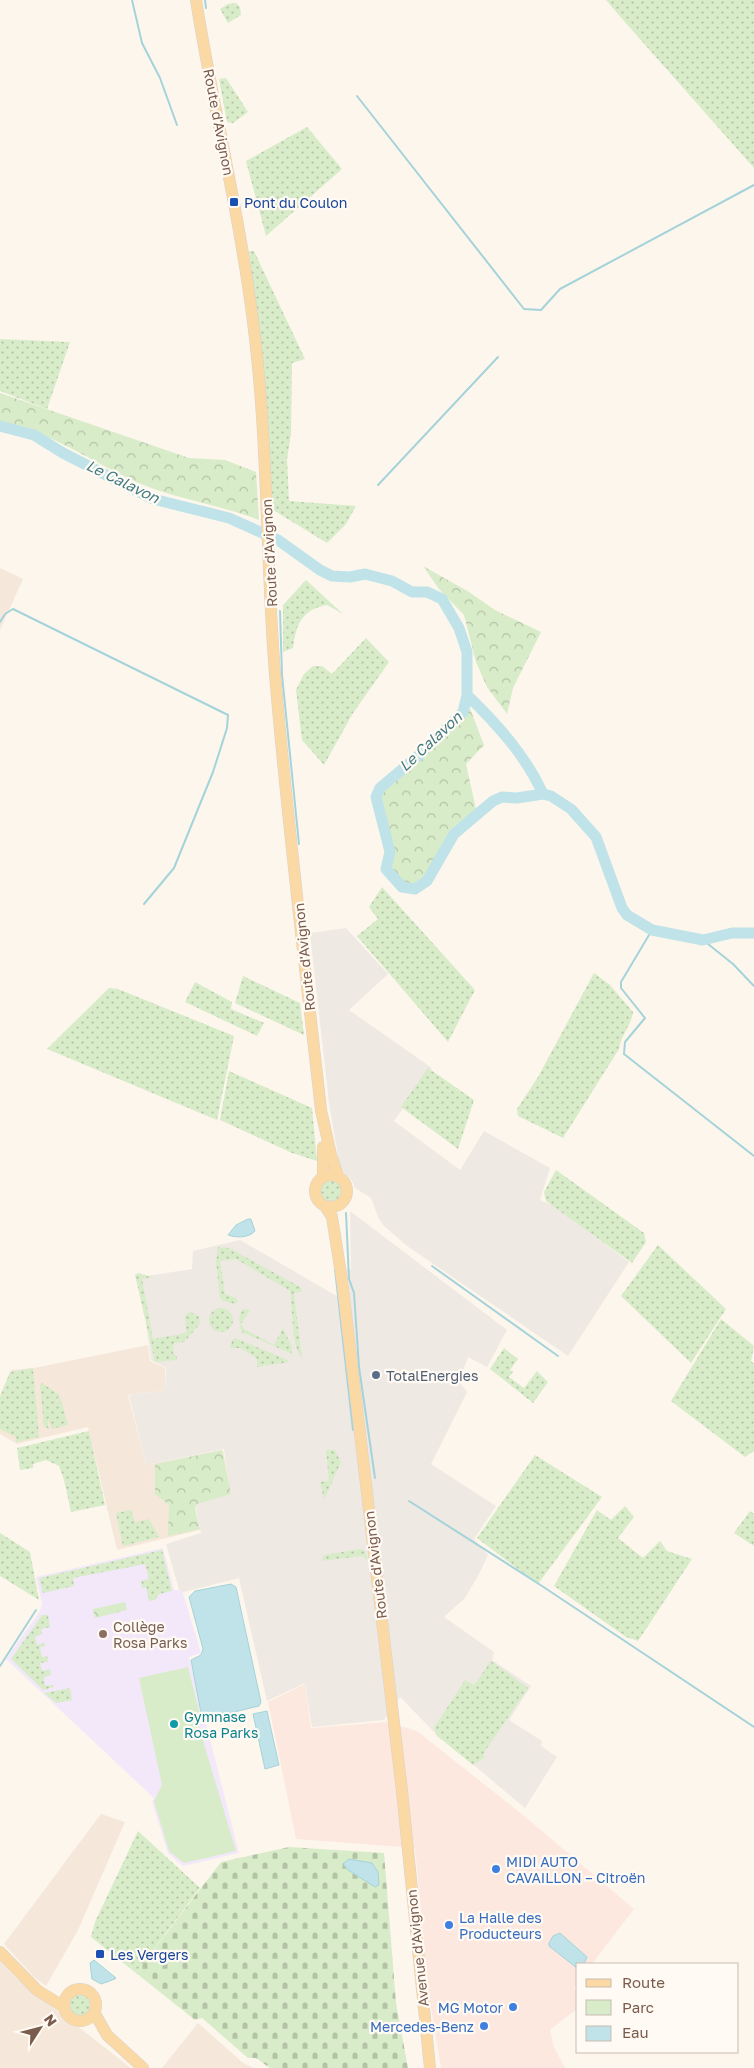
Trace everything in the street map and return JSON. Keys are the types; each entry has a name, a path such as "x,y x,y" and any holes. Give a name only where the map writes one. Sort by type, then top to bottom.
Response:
{"main road":[{"name":"Route d'Avignon","path":"196,0 239,228 250,302 260,391 275,675 322,1110 330,1155 338,1176"},
{"name":"Route d'Avignon","path":"322,1110 323,1177"},
{"path":"338,1176 343,1181 347,1190 342,1203 334,1207 325,1206 319,1201 315,1192 317,1183 323,1177 338,1176"},
{"name":"Route d'Avignon","path":"342,1203 342,1280"},
{"name":"Route d'Avignon","path":"325,1206 332,1217 342,1280 408,1851"},
{"name":"Avenue d'Avignon","path":"408,1851 416,1947 432,2068"},
{"path":"0,1952 46,1997 64,2007 72,2019 82,2021 136,2068"},
{"path":"28,1981 52,1993 68,1993 77,1988 88,1990 96,2000 94,2012 89,2018 82,2021"},
{"path":"64,2007 64,2000 68,1993"},
{"path":"94,2012 107,2035 144,2068"}],"shaded area":[{"path":"0,568 23,579 0,630"},
{"path":"346,928 388,974 349,1010 432,1068 394,1121 460,1170 484,1131 550,1168 540,1200 556,1207 629,1262 568,1356 407,1246 384,1226 379,1219 371,1198 355,1188 352,1181 340,1168 329,1103 310,933"},
{"path":"350,1211 507,1330 487,1367 468,1357 459,1381 467,1392 431,1464 496,1506 474,1539 488,1555 465,1598 444,1617 494,1652 492,1660 531,1686 509,1720 542,1741 541,1746 557,1757 525,1808 433,1731 400,1697 384,1720 312,1727 305,1683 267,1701 239,1578 180,1593 166,1544 201,1533 196,1509 198,1503 230,1494 224,1449 146,1465 129,1395 165,1390 166,1368 151,1360 140,1277 192,1269 193,1251 240,1240 335,1295 350,1299 347,1267 351,1270"},
{"path":"148,1345 150,1361 165,1368 165,1390 128,1395 146,1465 223,1450 231,1494 197,1505 195,1509 200,1530 117,1550 88,1427 17,1444 0,1434 0,1396 11,1370 34,1368"},
{"name":"Collège Rosa Parks","path":"163,1548 174,1590 182,1590 201,1653 189,1657 239,1853 183,1866 168,1853 152,1802 154,1798 6,1659 40,1611 42,1603 36,1577"},
{"path":"305,1684 311,1728 386,1722 417,1731 523,1815 634,1909 593,1963 576,1963 576,1985 574,1988 576,1991 576,2010 550,2030 554,2047 565,2068 441,2068 429,1996 415,1848 296,1839 268,1702"},
{"path":"101,1814 125,1822 78,1930 46,1986 35,1978 4,1944"},
{"path":"0,1960 17,1979 131,2068 0,2068"},
{"path":"198,2023 242,2062 253,2068 162,2068"}],"green space":[{"path":"606,0 754,0 754,168 624,21"},
{"path":"236,3 240,7 241,15 228,23 220,9 228,4"},
{"path":"226,78 248,112 233,123 227,122 219,79"},
{"path":"307,127 342,169 266,236 246,161"},
{"path":"249,251 254,251 305,359 292,363 291,434 287,459 289,501 356,506 346,524 327,543 273,510 258,320"},
{"path":"0,339 70,342 47,409 0,391"},
{"path":"0,393 189,458 225,460 256,472 259,520 157,490 118,473 41,434 21,427 0,423"},
{"path":"423,566 469,592 495,610 541,632 513,688 507,714 487,687 476,662 464,615 439,589"},
{"path":"306,580 343,614 327,605 311,611 301,620 298,626 293,648 283,652 283,605"},
{"path":"366,638 389,662 353,713 324,765 302,740 296,690 304,674 313,666 322,666 332,674"},
{"path":"469,706 484,745 466,764 476,809 451,829 425,879 415,886 404,883 390,868 395,851 380,798 392,781 435,747 448,734 460,721"},
{"path":"382,887 475,990 448,1042 357,936 378,919 369,907"},
{"path":"594,973 610,985 633,1012 619,1049 563,1138 518,1116 517,1109 538,1077"},
{"path":"243,976 300,1003 304,1035 235,1003"},
{"path":"195,982 232,1002 231,1009 264,1023 257,1036 185,1002"},
{"path":"109,988 118,989 234,1036 217,1120 47,1049"},
{"path":"428,1068 474,1100 458,1149 401,1107"},
{"path":"229,1071 312,1108 317,1161 292,1153 220,1120"},
{"path":"556,1170 644,1233 646,1242 632,1263 546,1201 544,1192"},
{"path":"330,1179 339,1182 342,1191 339,1200 330,1203 321,1200 318,1191 321,1182"},
{"path":"658,1245 726,1309 691,1363 621,1296"},
{"path":"218,1247 229,1248 302,1288 301,1292 294,1293 302,1358 298,1352 294,1336 290,1291 236,1259 220,1261 225,1294 236,1298 238,1302 235,1304 223,1301 220,1298 216,1262"},
{"path":"138,1273 153,1277 142,1279 153,1339 186,1333 185,1315 190,1312 199,1316 200,1324 184,1342 174,1343 173,1353 177,1356 177,1360 155,1362 135,1275"},
{"path":"221,1308 229,1312 233,1320 229,1328 221,1332 213,1328 209,1320 213,1312"},
{"path":"243,1309 250,1310 241,1324 244,1329 274,1345 283,1328 292,1347 292,1354 242,1332 240,1326 240,1314"},
{"path":"721,1319 754,1346 751,1361 754,1364 754,1451 745,1457 671,1401"},
{"path":"235,1338 289,1362 257,1367 257,1359 241,1348 230,1348 232,1340"},
{"path":"504,1348 518,1359 510,1370 513,1372 509,1377 524,1388 537,1371 548,1382 533,1403 490,1369"},
{"path":"33,1368 39,1437 16,1442 16,1437 0,1429 0,1397 10,1372"},
{"path":"42,1383 60,1395 53,1406 60,1397 68,1425 52,1429 48,1419 48,1427 51,1429 44,1427 40,1385"},
{"path":"89,1431 105,1505 71,1512 59,1466 46,1460 33,1464 33,1468 20,1470 17,1448"},
{"path":"222,1450 231,1494 197,1504 195,1509 200,1529 168,1536 169,1505 155,1494 155,1464"},
{"path":"326,1450 335,1450 341,1462 324,1500 320,1482 329,1481"},
{"path":"535,1455 602,1497 538,1584 477,1538"},
{"path":"625,1506 634,1517 618,1538 643,1558 660,1541 667,1551 692,1559 638,1641 626,1637 554,1586 597,1510 611,1520"},
{"path":"131,1510 135,1522 149,1519 159,1537 123,1546 116,1513"},
{"path":"750,1511 754,1514 754,1546 734,1533"},
{"path":"0,1533 30,1552 39,1600 0,1576"},
{"path":"361,1549 366,1552 367,1560 362,1556 321,1561 324,1555"},
{"path":"162,1550 172,1591 159,1594 155,1600 149,1601 146,1587 142,1588 141,1581 149,1579 145,1564 73,1578 74,1586 43,1593 39,1578"},
{"path":"125,1602 127,1610 95,1618 93,1609"},
{"path":"42,1615 48,1615 50,1627 41,1629 42,1634 35,1637 37,1645 45,1643 45,1646 40,1647 42,1657 47,1656 48,1662 40,1663 42,1671 50,1669 51,1675 44,1677 45,1686 53,1685 54,1687 43,1690 11,1659"},
{"path":"491,1661 528,1688 483,1754 485,1757 473,1765 436,1735 434,1728 465,1680 474,1685"},
{"path":"188,1667 202,1723 198,1724 236,1851 184,1863 169,1851 154,1801 162,1785 139,1678"},
{"path":"70,1688 72,1700 56,1703 44,1693"},
{"path":"138,1831 200,1888 136,1973 91,1937 95,1922"},
{"path":"289,1847 384,1853 396,2003 408,2068 270,2068 256,2058 248,2058 202,2018 195,2020 136,1973 221,1862"},
{"path":"80,1993 88,1996 91,2004 88,2012 80,2015 72,2012 69,2004 72,1996"}],"water":[{"path":"251,1219 255,1231 242,1237 228,1235 236,1225"},
{"path":"231,1584 236,1587 261,1702 259,1706 205,1719 202,1718 191,1660 201,1655 203,1649 189,1597 195,1591"},
{"path":"267,1711 279,1765 265,1769 253,1714"},
{"path":"349,1859 372,1863 378,1872 379,1885 375,1887 348,1870 343,1864"},
{"path":"560,1933 587,1957 584,1963 576,1963 576,1967 549,1946 553,1936"},
{"path":"94,1960 116,1978 101,1984 92,1979 90,1963"}],"waterway":[{"path":"132,0 142,43 160,78 177,125"},
{"path":"205,0 206,8"},
{"path":"357,96 524,309 541,310 560,289 754,185"},
{"path":"378,485 498,357"},
{"name":"Le Calavon","path":"0,426 34,435 63,453 153,499 229,518 278,540 320,570 332,576 350,577 365,574 392,581 412,592 427,592 442,599 459,628 467,652 467,695 463,712 418,756 380,788 376,797 390,852 386,869 402,887 415,889 427,881 454,834 493,801 502,797 517,798 543,794 551,796 571,809 596,837 622,908 627,915 652,930 703,940 732,933 754,933"},
{"path":"0,622 5,614 13,609 228,715 227,728 213,772 174,868 144,904"},
{"path":"280,611 282,675 299,844"},
{"path":"467,695 510,741 528,767 543,794"},
{"path":"652,930 621,982 621,988 645,1018 625,1042 624,1054 754,1156"},
{"path":"703,940 733,964 754,986"},
{"path":"346,1213 349,1279 354,1293 359,1367 375,1478"},
{"path":"432,1266 558,1356"},
{"path":"335,1269 353,1430"},
{"path":"409,1501 542,1586 754,1727"},
{"path":"0,1666 36,1610"}],"place":[{"name":"Pont du Coulon","path":"234,202"},
{"name":"TotalEnergies","path":"376,1375"},
{"name":"Collège Rosa Parks","path":"103,1634"},
{"name":"Gymnase Rosa Parks","path":"174,1724"},
{"name":"MIDI AUTO CAVAILLON – Citroën","path":"496,1869"},
{"name":"La Halle des Producteurs","path":"449,1925"},
{"name":"Les Vergers","path":"100,1954"},
{"name":"MG Motor","path":"513,2007"},
{"name":"Mercedes-Benz","path":"484,2026"}]}
